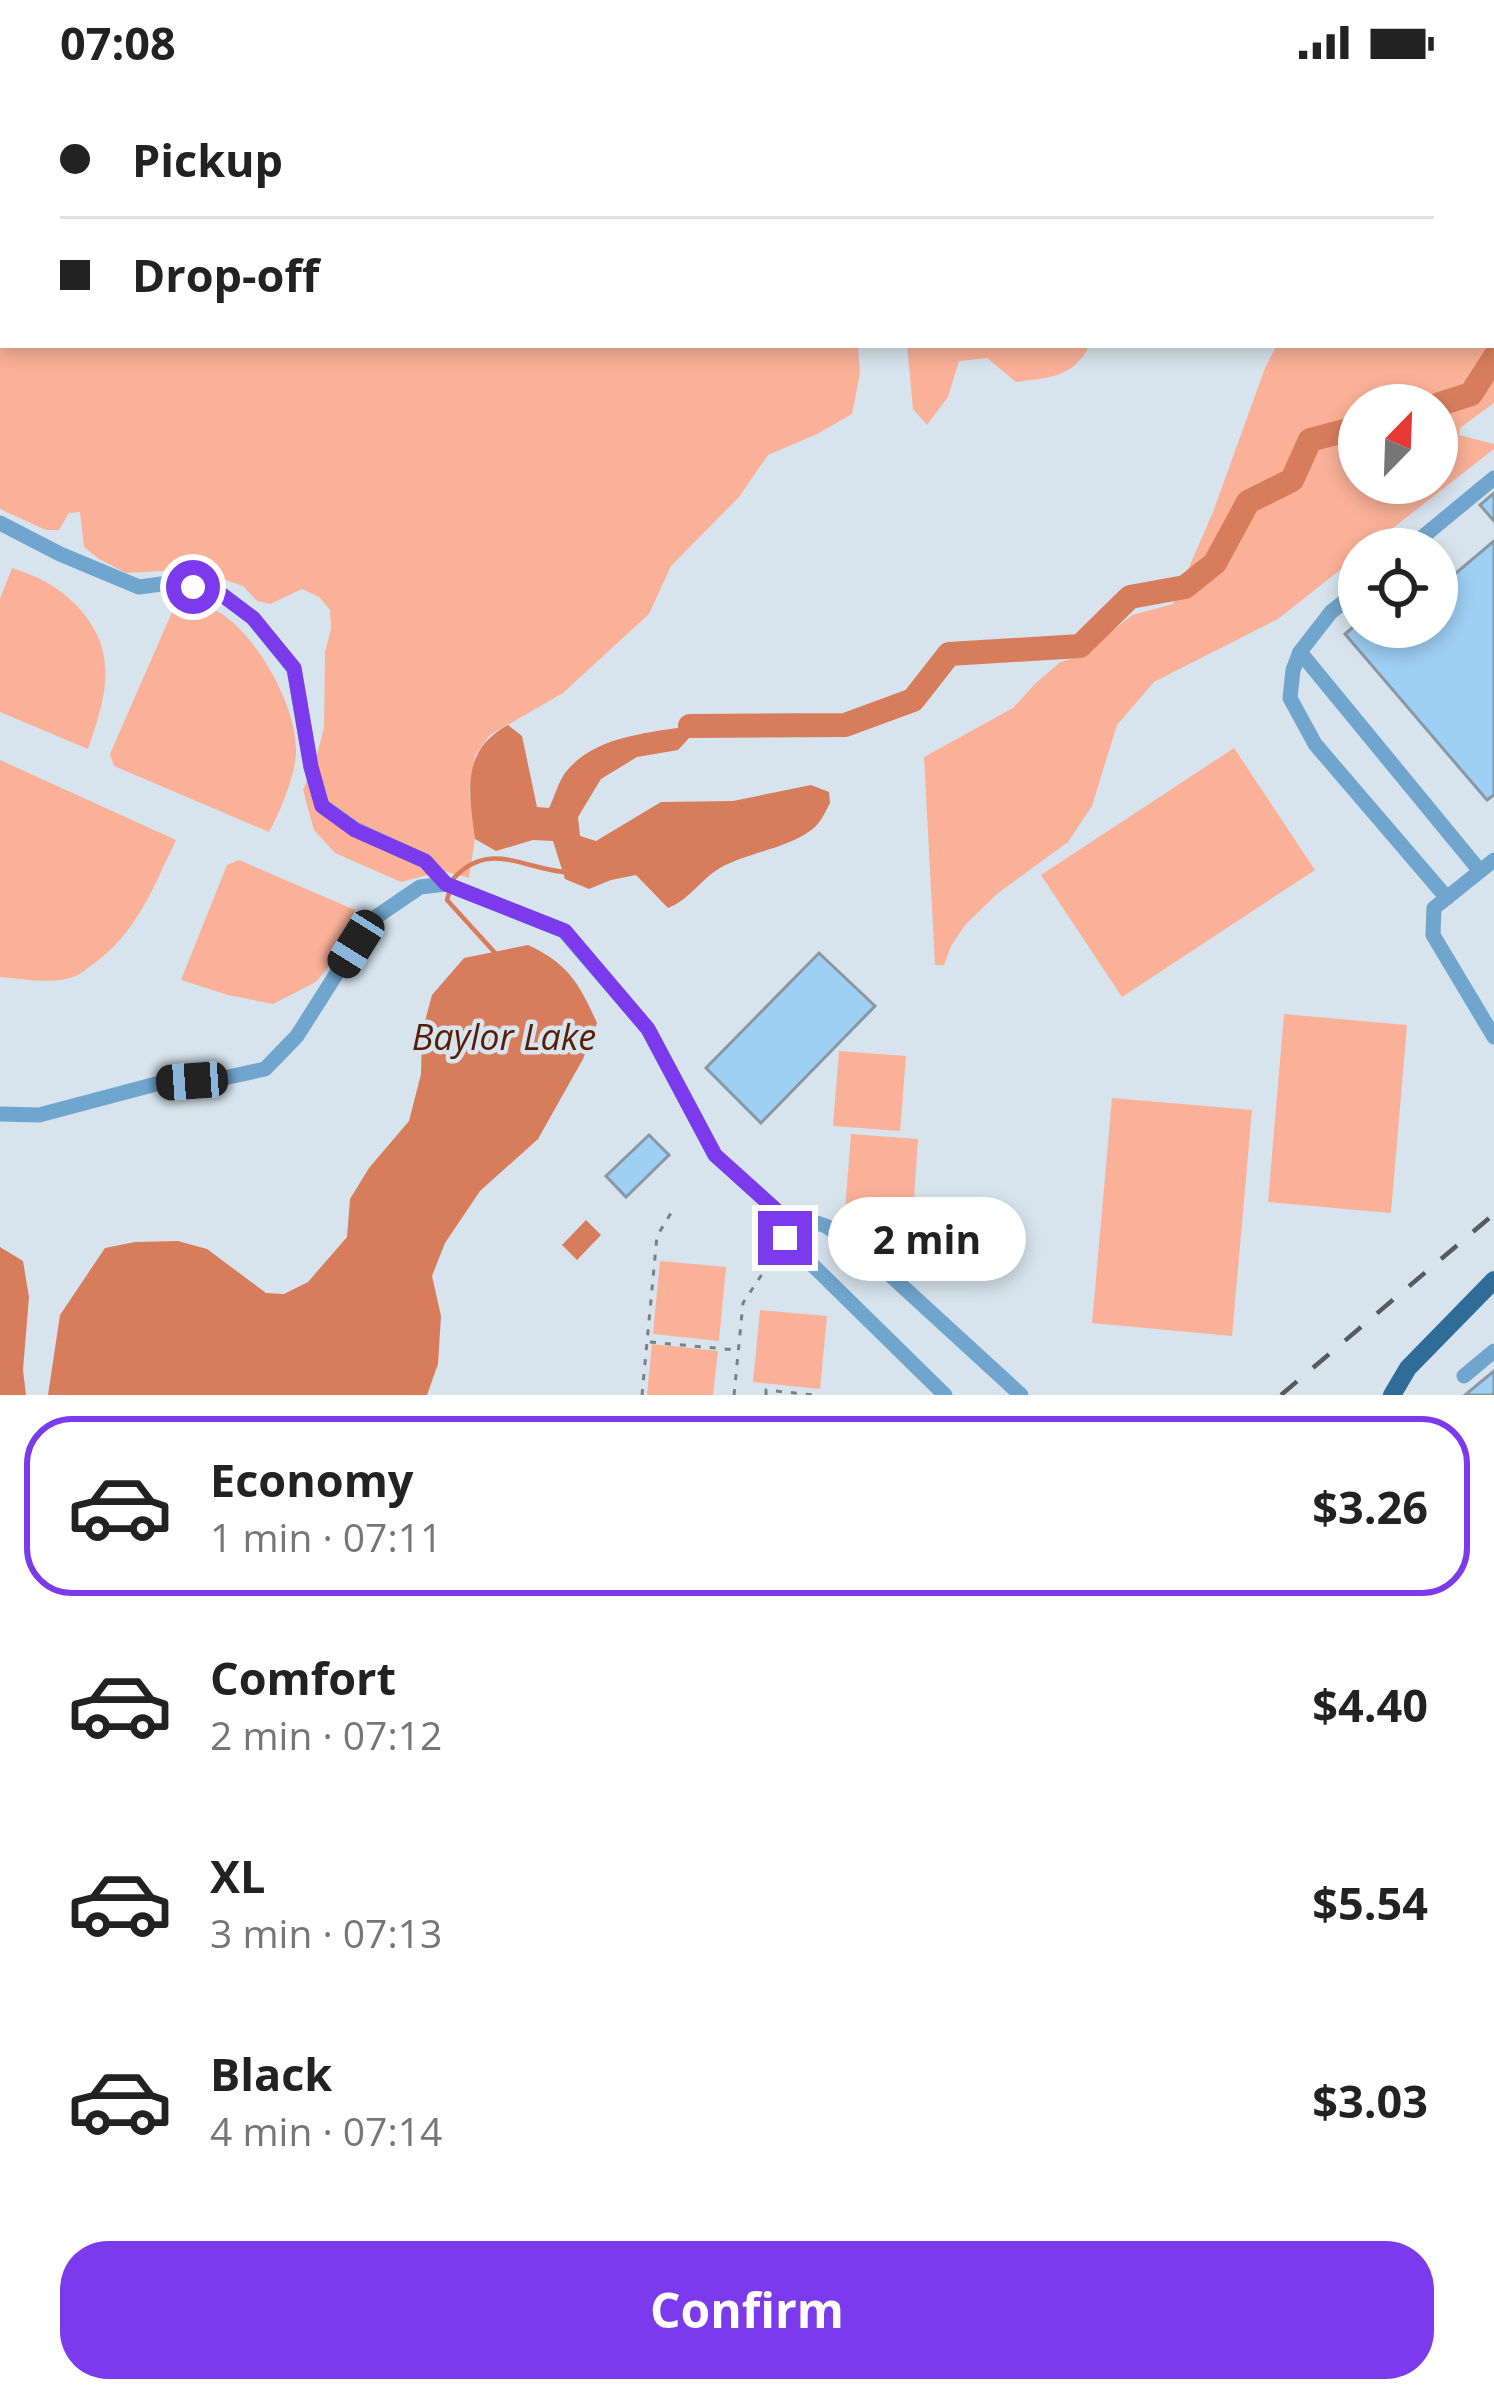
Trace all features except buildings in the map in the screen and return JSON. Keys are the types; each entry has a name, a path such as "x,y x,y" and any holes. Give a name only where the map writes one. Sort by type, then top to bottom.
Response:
{"main road":[{"path":"1392,1395 1408,1368 1494,1280"}],"lane":[{"path":"1433,528 1494,478"},
{"path":"0,523 139,587 169,583 217,591 253,618 294,668 322,806 355,830 425,861 446,884 565,931 648,1029 715,1155 786,1219 826,1226 865,1252 1021,1395"},
{"path":"1338,606 1300,652 1289,698 1315,744 1448,898"},
{"path":"1300,652 1480,871"},
{"path":"1494,860 1434,908 1433,934 1494,1037"},
{"path":"0,1114 39,1115 160,1083 265,1070 297,1036 370,921 419,887 446,884"},
{"path":"786,1219 785,1238 945,1395"},
{"path":"1464,1376 1494,1351"}],"path":[{"path":"642,1395 657,1236 671,1213"},
{"path":"734,1395 743,1303 785,1238"},
{"path":"647,1342 738,1351"},
{"path":"766,1395 766,1390 814,1395"}],"shaded area":[{"path":"0,348 858,348 860,373 852,414 768,455 739,497 671,566 649,614 563,693 490,735 475,756 469,792 475,839 469,878 443,871 401,882 335,853 314,830 303,790 324,728 325,652 331,629 330,610 319,597 302,589 270,604 257,601 243,586 194,569 126,573 84,547 80,512 69,513 59,530 46,530 0,509"},
{"path":"907,348 1088,348 1068,370 1016,382 987,358 959,361 948,397 927,425 913,409"},
{"path":"1275,348 1494,348 1494,403 1460,428 1459,435 1494,444 1494,449 1458,477 1458,384 1338,384 1338,504 1424,504 1393,528 1338,528 1338,572 1278,619 1154,682 1117,725 1092,806 1068,842 997,894 965,925 944,965 935,965 924,757 1013,708 1059,663 1085,653 1132,615 1173,604"},
{"path":"12,568 63,593 91,623 99,640 104,693 88,749 0,712 0,599"},
{"path":"180,594 236,625 262,657 283,695 296,752 287,793 269,832 114,766 110,754"},
{"path":"1234,748 1315,870 1122,997 1041,875"},
{"path":"0,760 176,840 121,939 68,979 0,977"},
{"path":"239,860 355,910 337,956 316,982 273,1004 181,980 227,865"},
{"path":"1284,1014 1407,1025 1391,1213 1268,1202"},
{"path":"839,1051 906,1056 900,1131 833,1126"},
{"path":"1112,1098 1252,1110 1232,1336 1092,1323"},
{"path":"851,1134 918,1139 913,1215 845,1210"},
{"path":"660,1261 726,1267 719,1341 653,1334"},
{"path":"760,1310 827,1316 820,1389 753,1382"},
{"path":"652,1344 718,1351 713,1395 647,1395"}],"water":[{"path":"508,725 522,736 537,807 549,808 565,773 590,751 622,738 690,726 691,736 678,750 637,757 601,779 578,817 580,836 596,841 661,802 733,801 811,785 829,792 830,803 817,825 805,834 720,868 668,908 636,875 589,889 565,879 553,841 533,840 496,851 475,839 470,790 475,760 493,735"},
{"name":"Baylor Lake","path":"528,945 571,976 597,1023 583,1059 538,1139 480,1191 445,1243 432,1276 441,1316 438,1364 427,1395 48,1395 60,1315 105,1248 178,1241 207,1249 266,1293 284,1294 308,1282 347,1237 350,1199 409,1121 432,995 464,958"},
{"path":"586,1220 601,1235 577,1260 562,1245"},
{"path":"0,1247 23,1261 29,1297 23,1370 26,1395 0,1395"}],"waterway":[{"path":"1458,398 1471,394 1494,358"},
{"path":"690,726 845,725 913,700 949,654 1080,646 1130,597 1185,587 1215,563 1248,502 1292,480 1310,440 1338,433"},
{"path":"453,879 466,867 492,859 564,872"},
{"path":"450,890 447,900 497,955"}],"railway":[{"path":"1281,1395 1494,1214"}],"route":[{"path":"193,587 217,591 253,618 294,668 322,806 355,830 425,861 446,884 565,931 648,1029 715,1155 786,1219 785,1238"}]}
